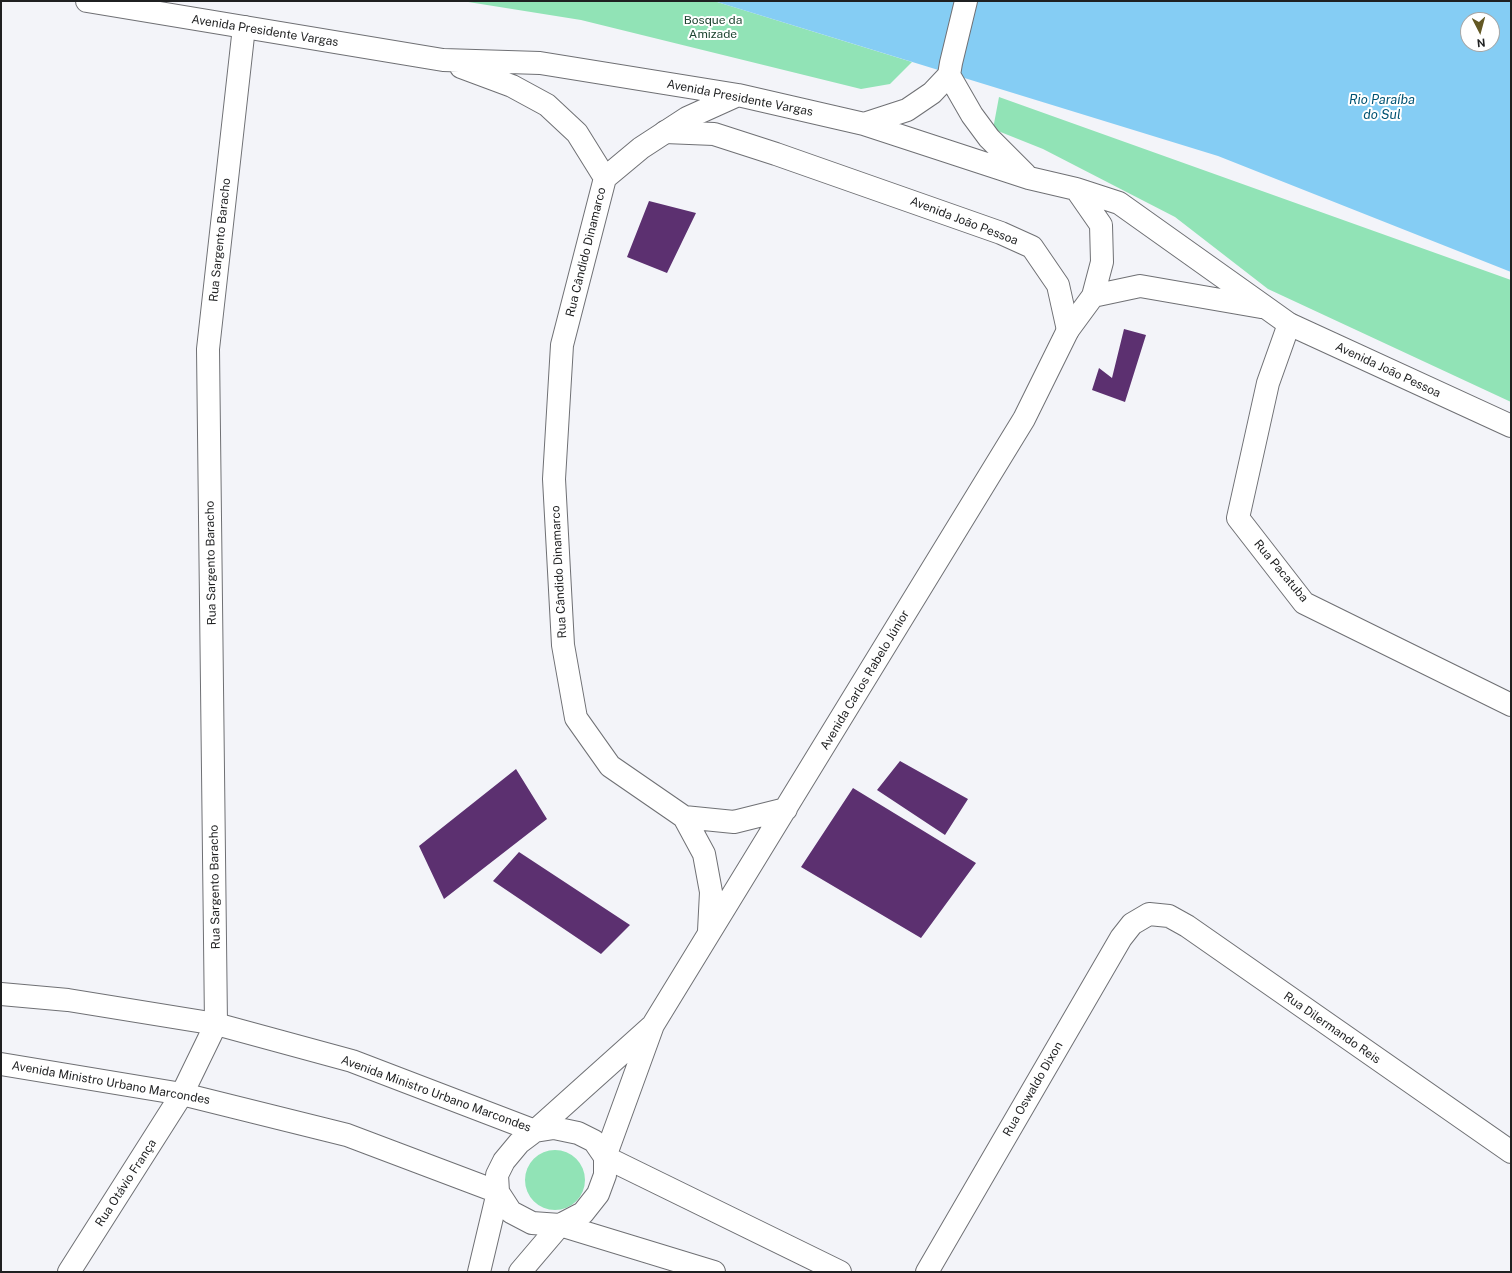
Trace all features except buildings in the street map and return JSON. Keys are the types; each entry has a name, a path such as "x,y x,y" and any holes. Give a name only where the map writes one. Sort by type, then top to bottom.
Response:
{"street":[{"name":"Avenida Presidente Vargas","path":"88,1 443,60 540,63 738,95 864,124 1029,178"},
{"path":"864,124 907,110 932,93 950,69 966,1"},
{"name":"Rua Sargento Baracho","path":"182,1094 216,1024 208,348 244,27"},
{"name":"Avenida Presidente Vargas","path":"443,60 512,86 547,106 577,133 605,178"},
{"path":"950,69 972,115 989,138 1029,178"},
{"path":"605,178 641,148 687,118 738,95"},
{"name":"Avenida João Pessoa","path":"665,132 714,134 728,138 1001,233 1032,247 1058,286 1068,330"},
{"name":"Rua Cândido Dinamarco","path":"605,178 562,346 554,479 563,645 576,718 610,766 684,817 734,822 786,809"},
{"name":"Avenida João Pessoa","path":"1029,178 1076,188 1119,204 1268,308 1288,324 1511,426"},
{"path":"1068,330 1093,296 1102,262 1101,225 1076,188"},
{"name":"Avenida João Pessoa","path":"1093,296 1140,286 1268,308"},
{"name":"Rua Pacatuba","path":"1288,324 1268,383 1238,518 1304,603 1511,705"},
{"name":"Avenida Carlos Rabelo Júnior","path":"520,1272 560,1225 583,1213 598,1194 605,1175 605,1156 653,1025 1024,419 1068,330"},
{"path":"684,817 704,854 711,892 709,932"},
{"name":"Rua Dilermando Reis","path":"1149,914 1169,916 1187,926 1511,1152"},
{"name":"Rua Oswaldo Dixon","path":"927,1272 1121,938 1132,924 1149,914"},
{"name":"Avenida Ministro Urbano Marcondes","path":"1,994 68,1000 216,1024 352,1061 535,1131 554,1128 578,1133 594,1141 605,1156 840,1272"},
{"name":"Avenida Carlos Rabelo Júnior","path":"479,1272 498,1192 497,1175 504,1161 519,1143 535,1131 653,1025"},
{"name":"Avenida Ministro Urbano Marcondes","path":"1,1064 182,1094 347,1135 498,1192"},
{"name":"Rua Otávio França","path":"69,1272 182,1094"},
{"path":"498,1192 511,1212 532,1223 560,1225 714,1272"}],"green space":[{"name":"Bosque da Amizade","path":"462,1 714,1 912,62 890,84 861,89 581,20"},
{"path":"999,97 1511,280 1511,402 1268,289 1175,217 1043,149 993,129"},
{"path":"555,1150 572,1155 580,1163 585,1180 580,1197 572,1205 555,1210 538,1205 530,1197 525,1180 530,1163 538,1155"}],"water":[{"name":"Rio Paraíba do Sul","path":"714,1 1511,1 1511,272 1218,156"}]}
